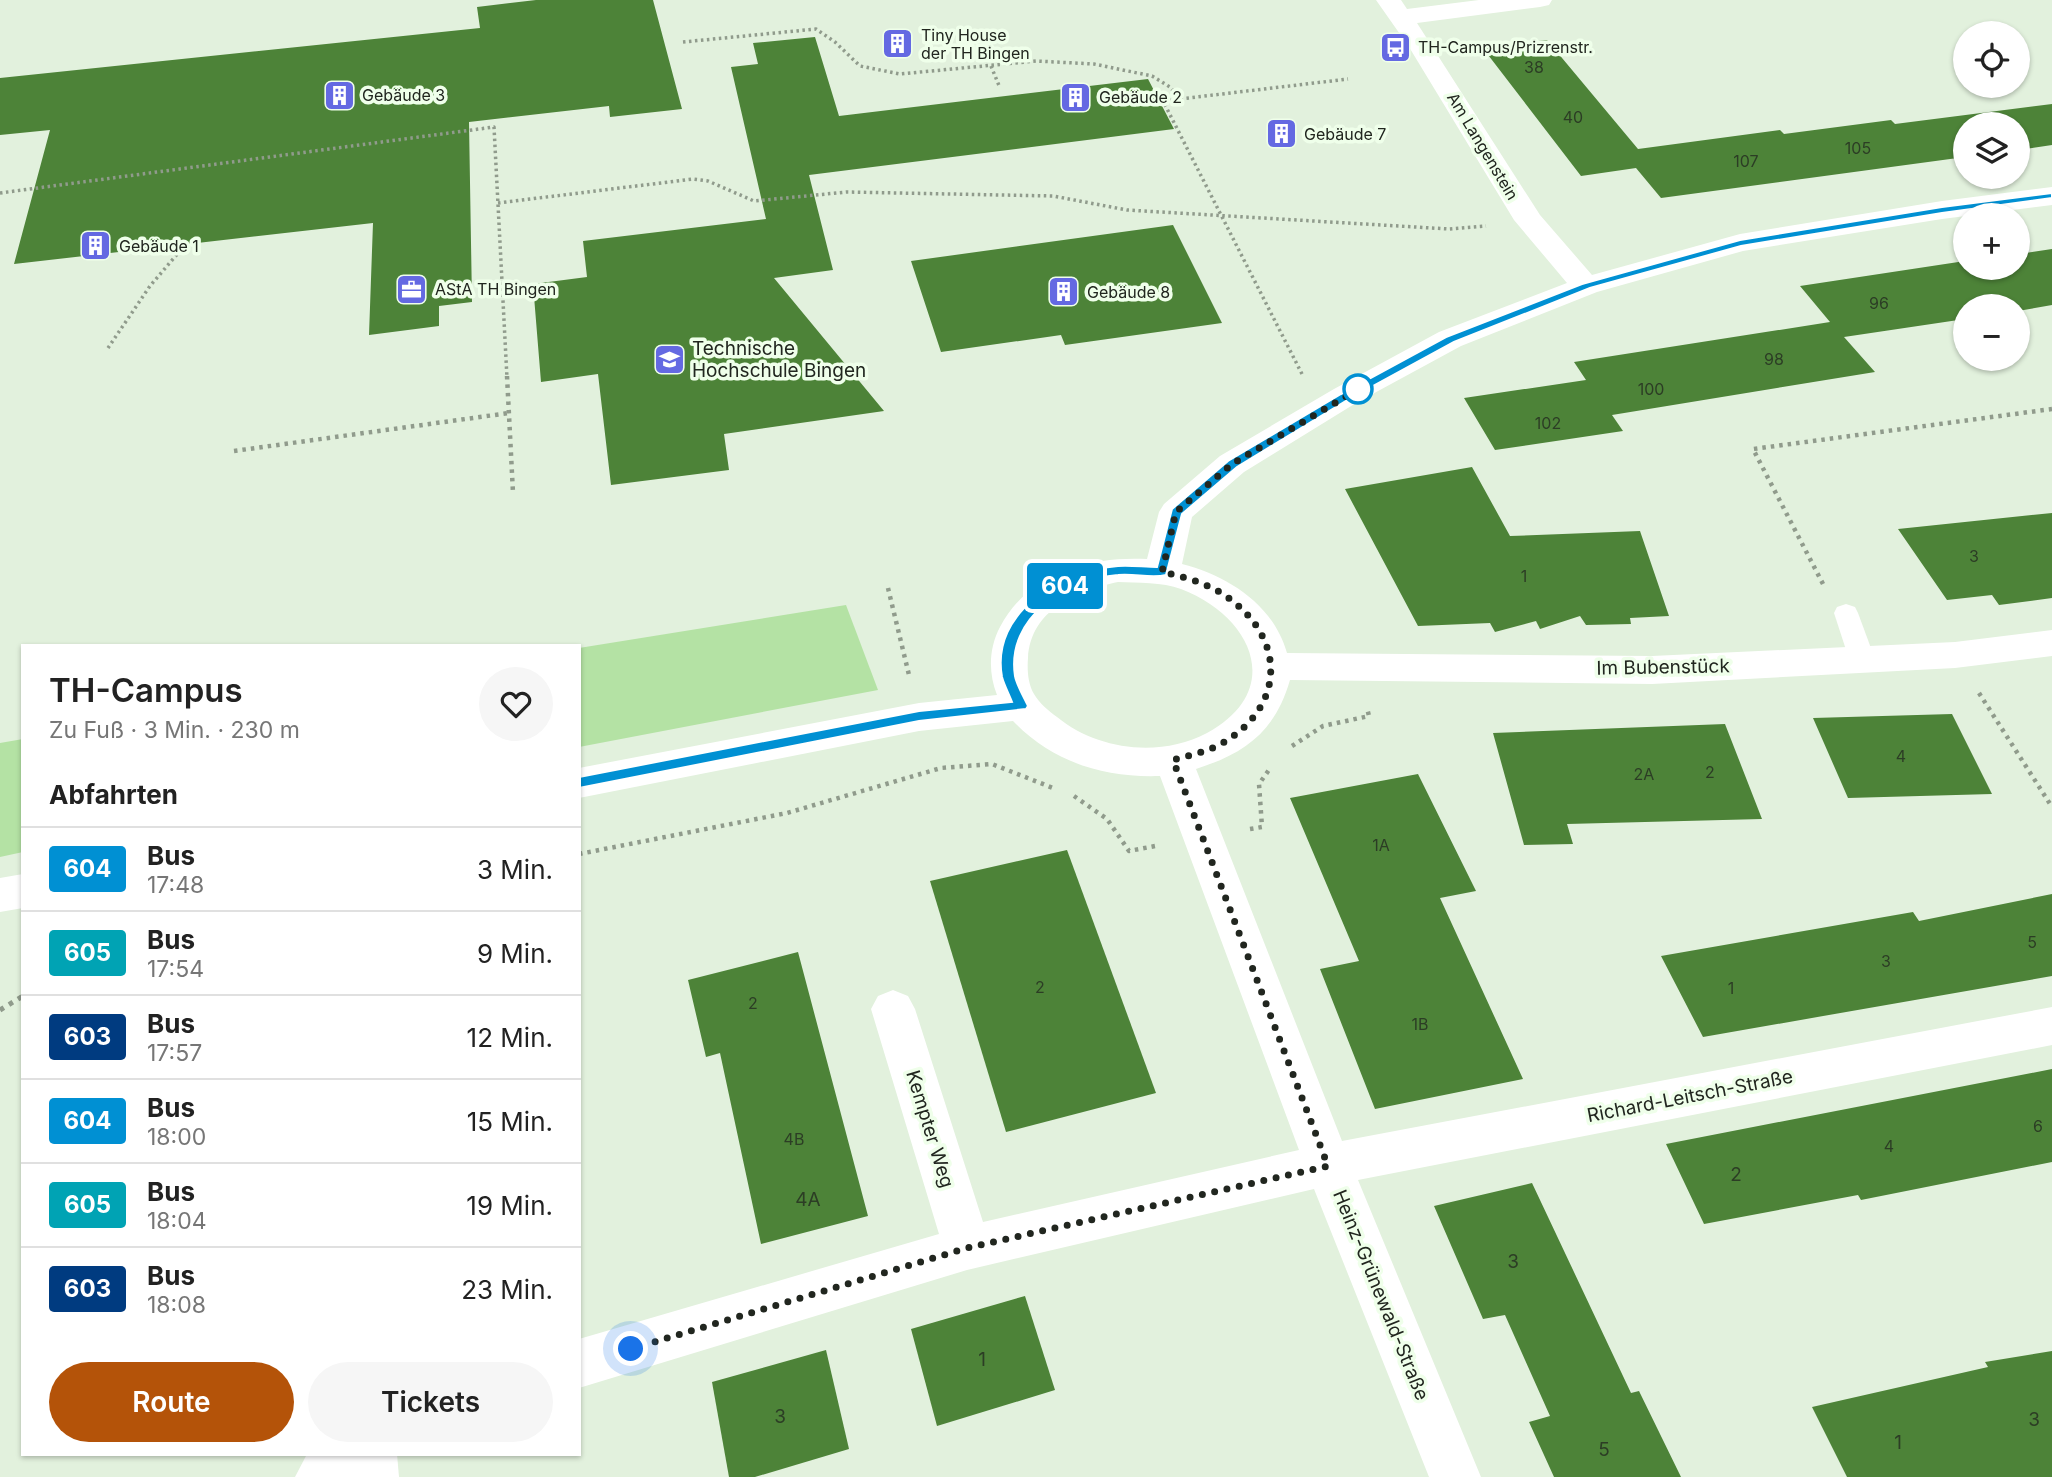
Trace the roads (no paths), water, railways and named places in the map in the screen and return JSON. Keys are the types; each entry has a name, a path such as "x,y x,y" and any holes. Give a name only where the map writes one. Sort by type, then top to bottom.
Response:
{"street":[{"path":"1394,9 1540,0"},
{"name":"Am Langenstein","path":"1394,9 1422,44 1528,220 1586,286"},
{"path":"1162,572 1176,512 1232,464 1450,339 1586,286 1740,243 1942,210 2052,196"},
{"path":"1118,570 1162,572 1196,580 1234,602 1250,616 1266,640 1272,666 1266,698 1246,726 1214,747 1173,760 1128,761 1084,752 1047,732 1021,706 1009,677 1008,648 1020,621 1042,598 1076,579 1118,570"},
{"name":"Im Bubenstück","path":"1272,666 1652,670 1955,655 2052,643"},
{"path":"581,783 919,716 1021,706"},
{"name":"Heinz-Grünewald-Straße","path":"1173,760 1328,1166 1455,1477"},
{"path":"0,895 21,891"},
{"name":"Kempter Weg","path":"893,1009 967,1248"},
{"name":"Richard-Leitsch-Straße","path":"1328,1166 2052,1026"},
{"path":"581,1363 967,1248 1328,1166"},
{"path":"317,1456 321,1477"},
{"path":"321,1477 341,1456"},
{"path":"371,1456 373,1477"}],"lane":[{"path":"1846,613 1862,659"}],"place":[{"name":"Tiny House der TH Bingen","path":"898,44"},
{"name":"TH-Campus/Prizrenstr.","path":"1395,47"},
{"name":"Gebäude 3","path":"339,95"},
{"name":"Gebäude 2","path":"1076,97"},
{"name":"Gebäude 7","path":"1281,134"},
{"name":"Gebäude 1","path":"96,246"},
{"name":"AStA TH Bingen","path":"412,289"},
{"name":"Gebäude 8","path":"1064,292"},
{"name":"Technische Hochschule Bingen","path":"669,359"}]}
